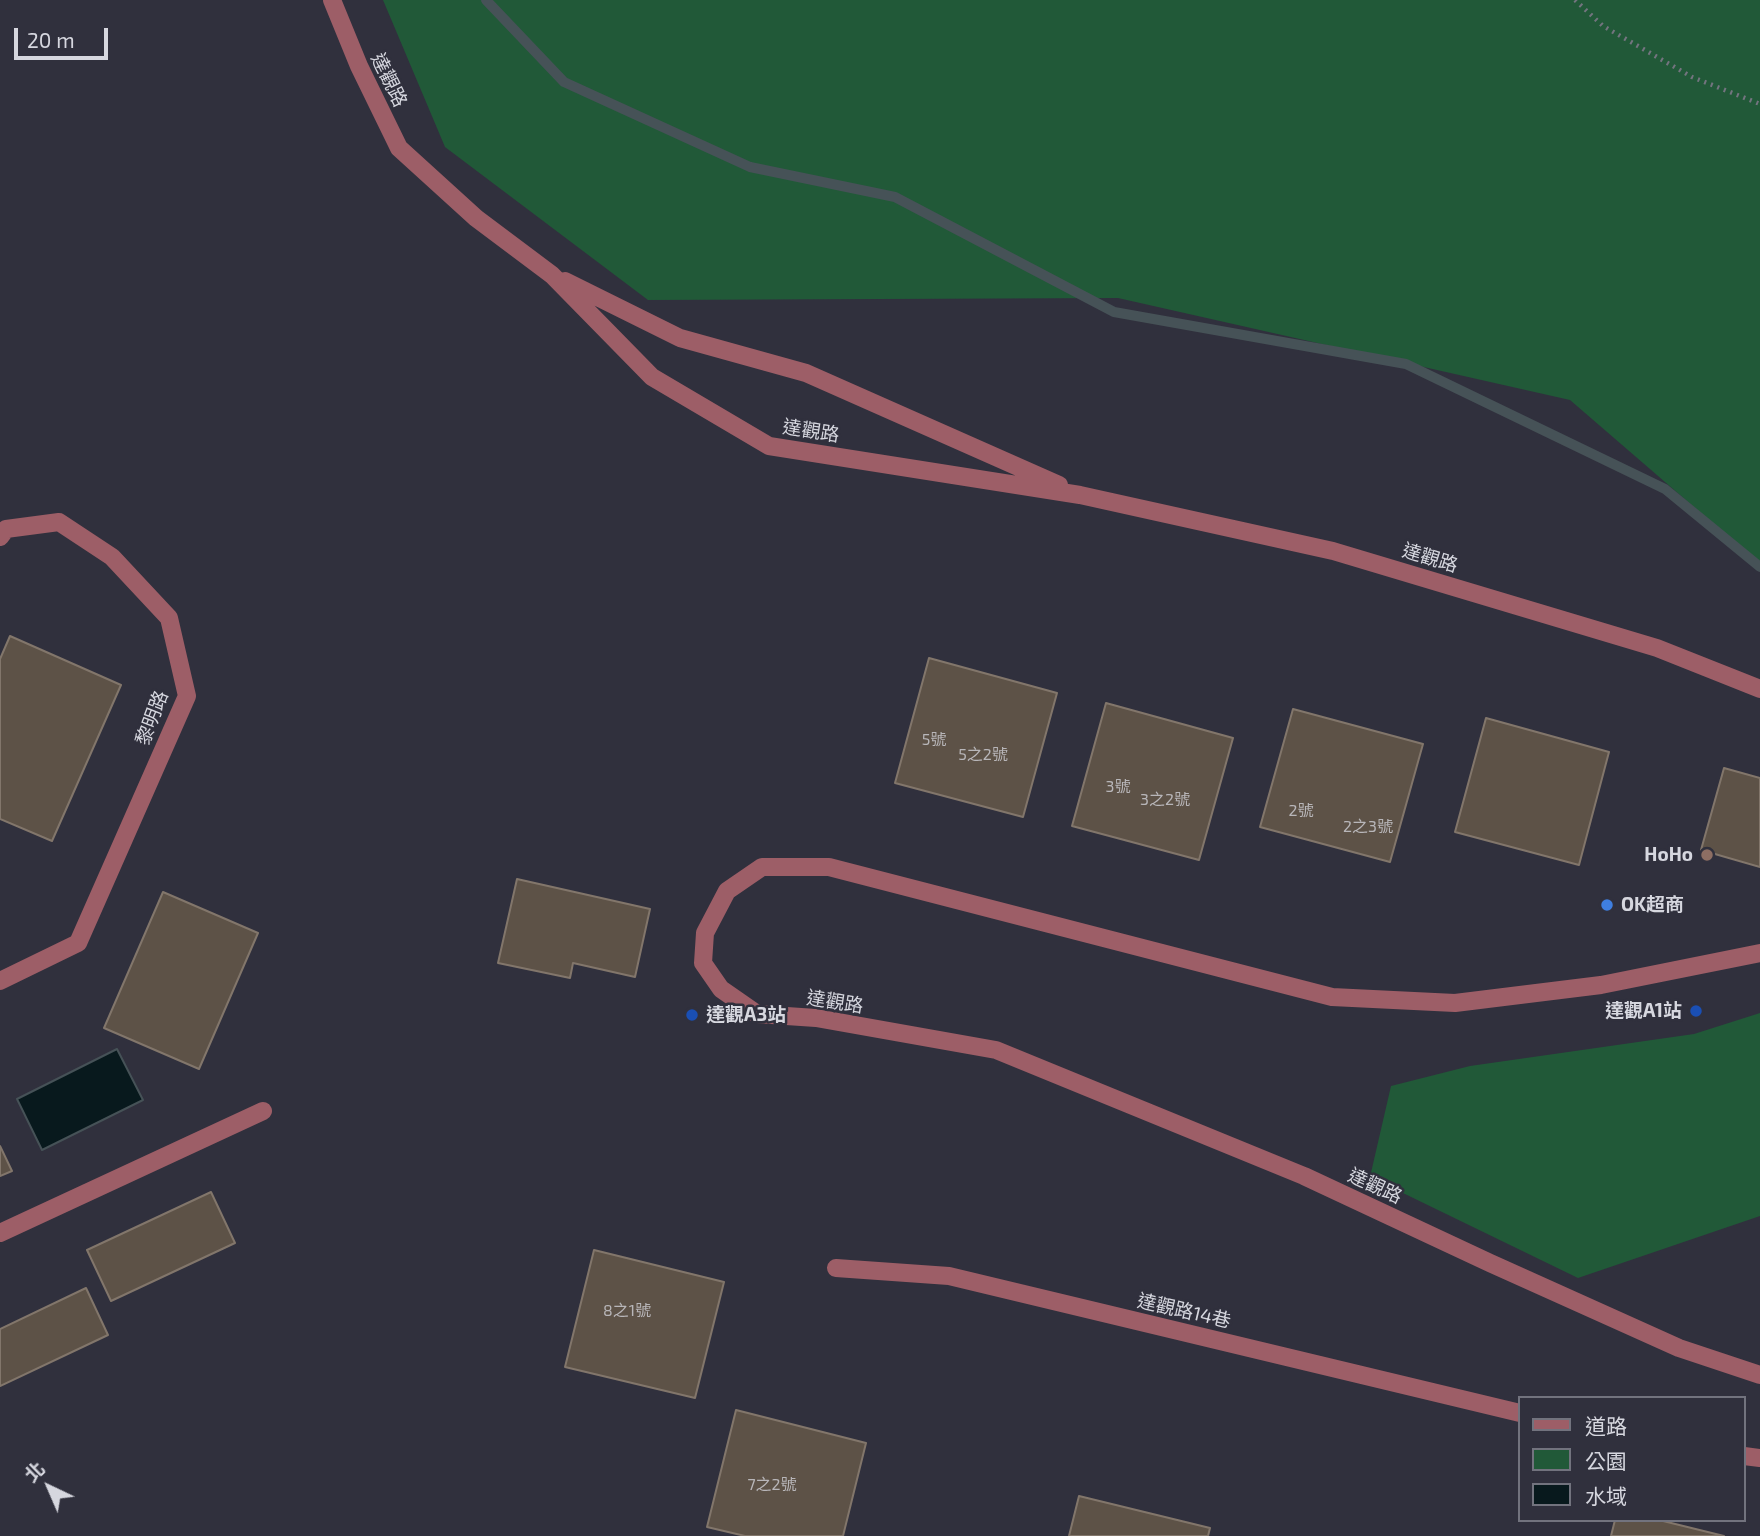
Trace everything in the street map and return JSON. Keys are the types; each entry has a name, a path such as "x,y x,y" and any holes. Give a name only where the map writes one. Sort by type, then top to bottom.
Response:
{"street":[{"name":"達觀路","path":"332,0 359,66 399,148 476,218 552,275 652,377 769,446 1080,495 1333,551 1657,648 1760,689"},
{"name":"達觀路","path":"552,275 680,338 806,373 1080,495"},
{"name":"黎明路","path":"0,537 6,528 59,522 112,557 169,618 187,696 78,943 0,981"},
{"name":"達觀路","path":"1760,953 1601,985 1455,1003 1332,997 829,867 762,867 727,891 705,933 702,963 721,989 757,1014 816,1018 996,1051 1304,1176 1679,1348 1760,1375"},
{"path":"0,1233 262,1111"},
{"name":"達觀路14巷","path":"836,1268 949,1276 1518,1413"}],"path":[{"path":"1575,0 1603,26 1692,77 1760,104"}],"green space":[{"path":"383,0 1760,0 1760,564 1570,400 1118,298 648,300 445,147"},
{"path":"1760,1013 1760,1216 1578,1278 1370,1177 1391,1086 1470,1066 1694,1034"}],"water":[{"path":"117,1049 143,1100 42,1150 17,1099"}],"building":[{"path":"10,636 121,685 52,841 0,819 0,659"},
{"path":"929,658 1057,693 1023,817 895,783"},
{"path":"1106,703 1233,738 1199,860 1072,826"},
{"path":"1293,709 1423,744 1390,862 1260,827"},
{"path":"1486,718 1609,752 1579,865 1455,832"},
{"path":"1724,768 1760,778 1760,867 1701,850"},
{"path":"517,879 650,909 635,977 573,963 570,978 498,963"},
{"path":"163,892 258,933 199,1069 104,1028"},
{"path":"0,1146 12,1171 0,1176"},
{"path":"211,1192 235,1243 111,1301 87,1250"},
{"path":"594,1250 724,1282 695,1398 565,1367"},
{"path":"86,1288 108,1335 0,1386 0,1329"},
{"path":"736,1410 866,1443 843,1536 745,1536 707,1527"},
{"path":"1079,1496 1210,1528 1208,1536 1069,1536"},
{"path":"1614,1522 1667,1522 1724,1536 1611,1536"}],"waterway":[{"path":"486,0 564,82 750,167 895,197 1114,312 1406,364 1665,489 1760,567"}],"place":[{"name":"HoHo","path":"1707,855"},
{"name":"OK超商","path":"1607,905"},
{"name":"達觀A1站","path":"1696,1011"},
{"name":"達觀A3站","path":"692,1015"}]}
